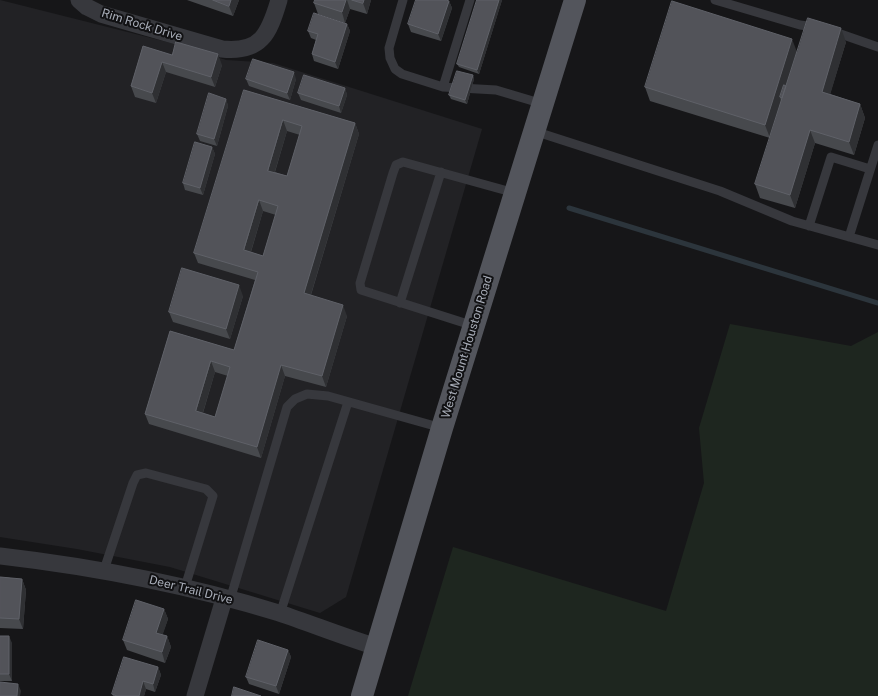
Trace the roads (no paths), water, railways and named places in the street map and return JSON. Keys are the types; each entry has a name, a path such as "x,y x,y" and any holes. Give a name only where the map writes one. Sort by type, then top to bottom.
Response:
{"main road":[{"name":"West Mount Houston Road","path":"362,696 442,428 575,0"}],"street":[{"name":"Rim Rock Drive","path":"79,0 87,7 101,14 207,45 237,51 252,47 264,38 273,20 279,0"},
{"name":"Deer Trail Drive","path":"0,556 104,570 185,587 280,614 335,634 377,647"},
{"path":"195,696 227,599"}],"lane":[{"path":"403,0 389,48 390,58 395,69 402,74 443,87 496,90 543,104"},
{"path":"443,87 470,0"},
{"path":"715,0 800,25 815,26 878,47"},
{"path":"534,131 720,191 792,221 878,245"},
{"path":"849,237 878,145"},
{"path":"809,226 831,157 870,169"},
{"path":"474,326 361,290 360,283 393,173 396,165 403,162 515,193"},
{"path":"400,303 441,172"},
{"path":"227,599 287,407 295,399 306,394 328,396 442,428"},
{"path":"280,614 348,402"},
{"path":"104,570 133,483 138,474 146,473 206,489 213,496 185,587"}],"waterway":[{"path":"569,208 878,303"}]}
